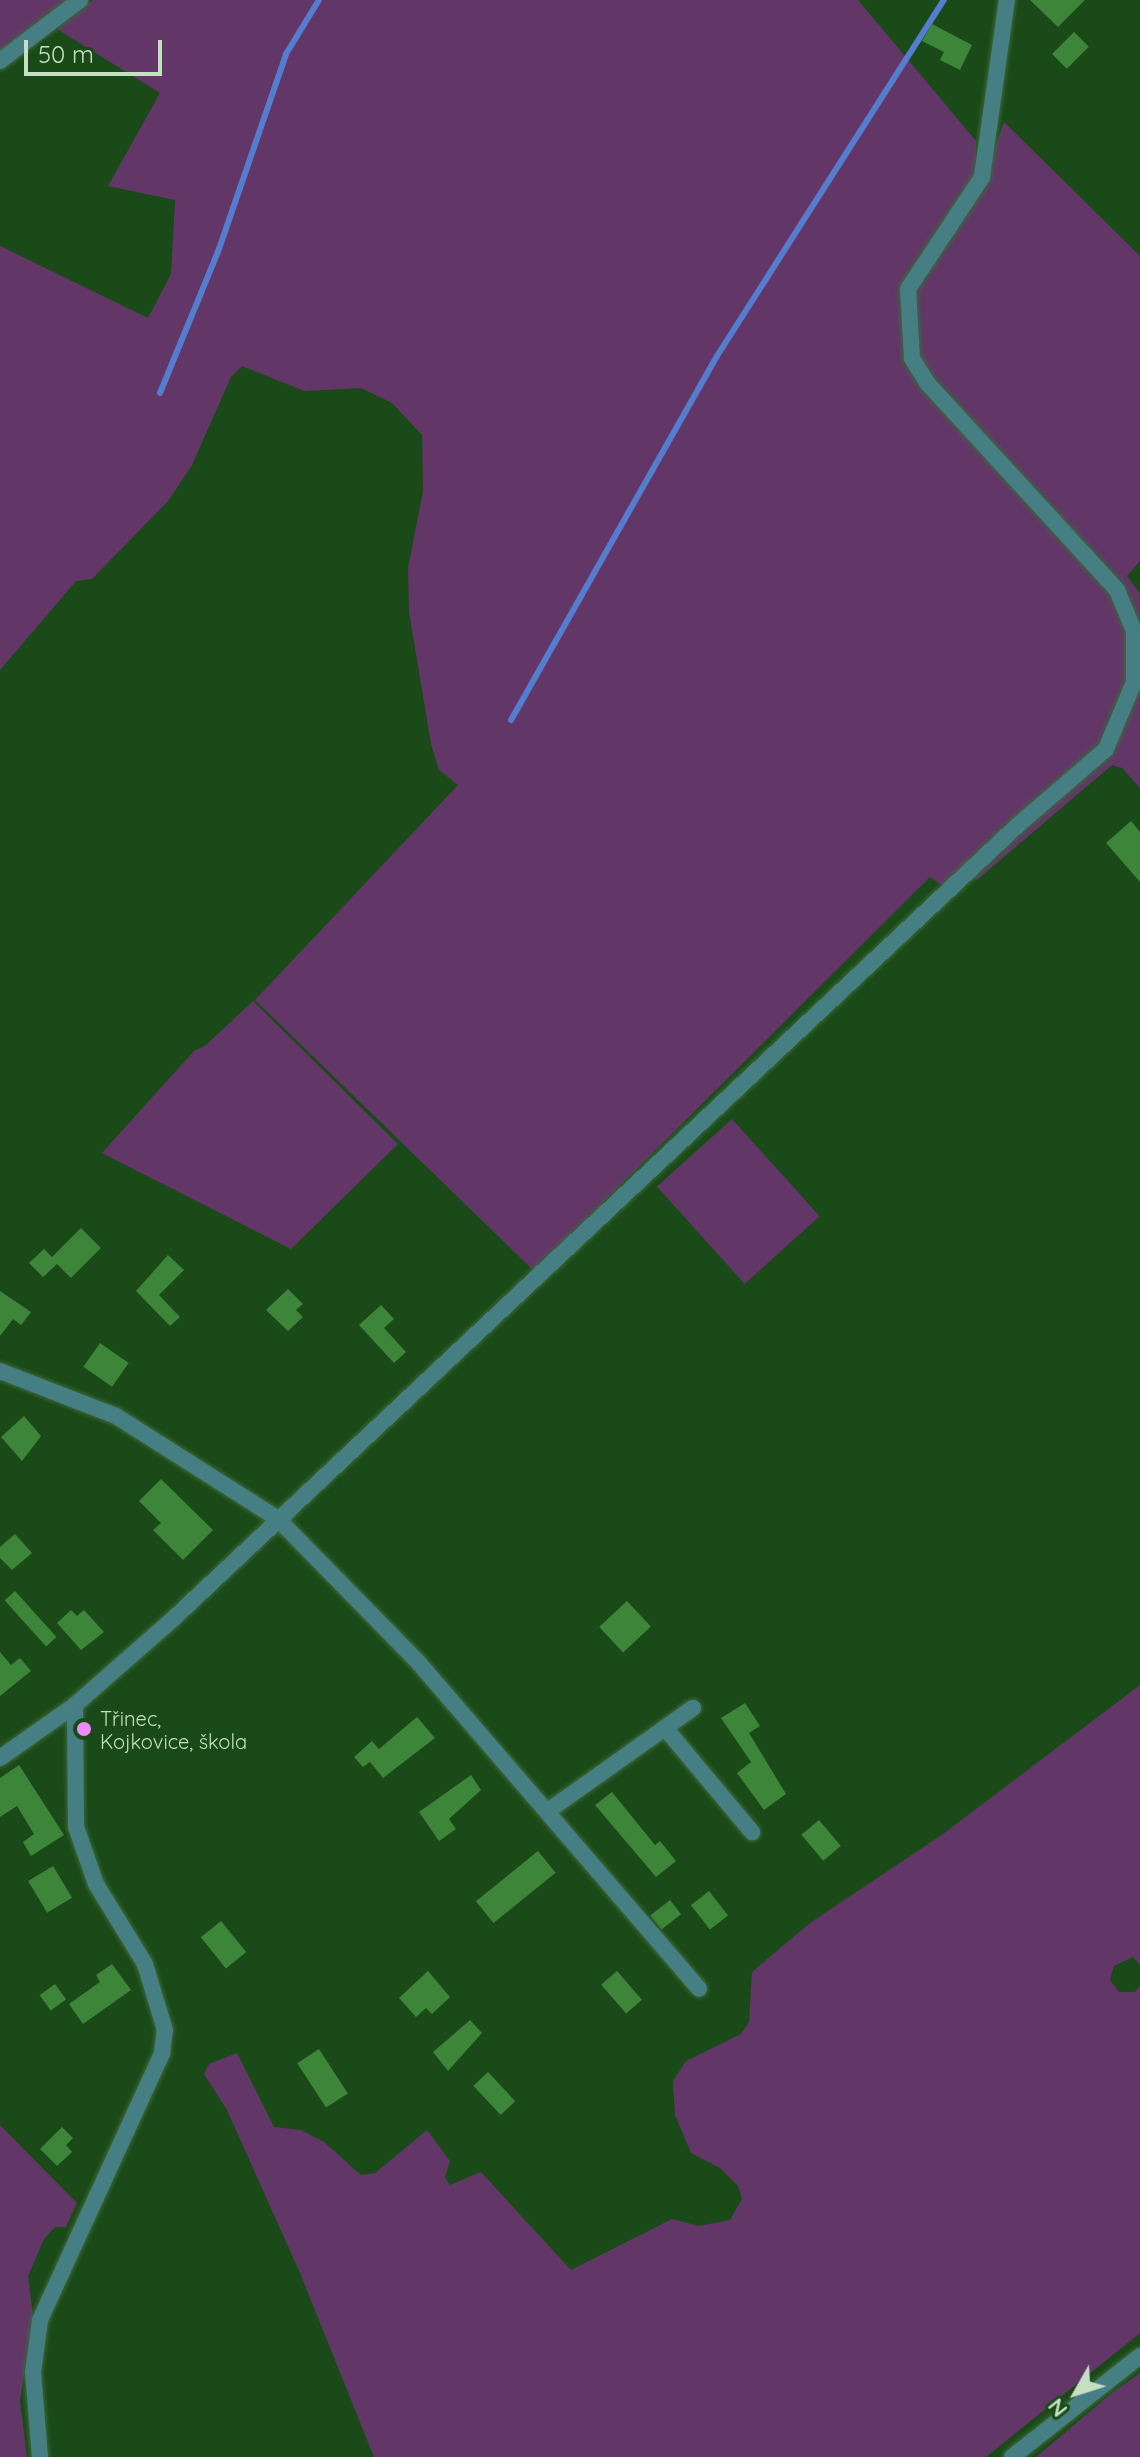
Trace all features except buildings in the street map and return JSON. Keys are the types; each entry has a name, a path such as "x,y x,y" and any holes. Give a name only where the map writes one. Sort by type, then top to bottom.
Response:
{"street":[{"path":"0,61 80,0"},
{"path":"0,1758 75,1705 278,1519 1018,825 1106,749 1134,682 1134,631 1117,590 928,384 912,358 908,289 982,177 1007,0"},
{"path":"0,1371 116,1416 278,1519 418,1662 699,1989"},
{"path":"40,2457 33,2372 40,2320 162,2053 165,2030 145,1964 96,1884 76,1827 75,1705"},
{"path":"548,1811 693,1708"},
{"path":"665,1728 752,1832"},
{"path":"1012,2457 1140,2356"}],"shaded area":[{"path":"0,0 68,0 0,53"},
{"path":"93,0 858,0 976,141 975,203 1004,122 1140,256 1140,561 1127,576 1140,594 1140,788 1122,768 1112,765 977,880 962,871 945,888 930,877 534,1271 255,1000 458,785 439,770 431,744 409,612 408,568 423,491 422,435 392,403 361,388 304,391 242,366 231,377 192,465 168,501 92,579 76,581 0,670 0,246 148,318 171,274 175,200 108,186 160,93 57,29"},
{"path":"253,1001 398,1144 291,1249 102,1153 194,1051 205,1046"},
{"path":"732,1119 820,1216 745,1284 657,1187"},
{"path":"1140,1685 1140,1965 1133,1957 1114,1966 1110,1980 1119,1992 1135,1992 1140,1986 1140,2333 986,2457 374,2457 300,2273 227,2110 204,2074 209,2064 237,2053 274,2127 301,2130 324,2142 361,2175 375,2173 427,2130 450,2161 445,2177 450,2185 481,2172 571,2270 672,2219 699,2226 730,2220 742,2199 738,2186 720,2168 691,2153 675,2115 673,2081 686,2061 741,2034 749,2022 752,1972 810,1923 943,1834"},
{"path":"0,2125 77,2203 66,2227 55,2227 44,2239 28,2276 33,2315 20,2401 27,2457 0,2457"},
{"path":"1140,2373 1140,2457 1036,2457 1113,2392"}],"waterway":[{"path":"160,393 219,249 286,54 319,0"},
{"path":"511,720 717,356 944,0"}],"place":[{"name":"Třinec, Kojkovice, škola","path":"84,1729"}]}
